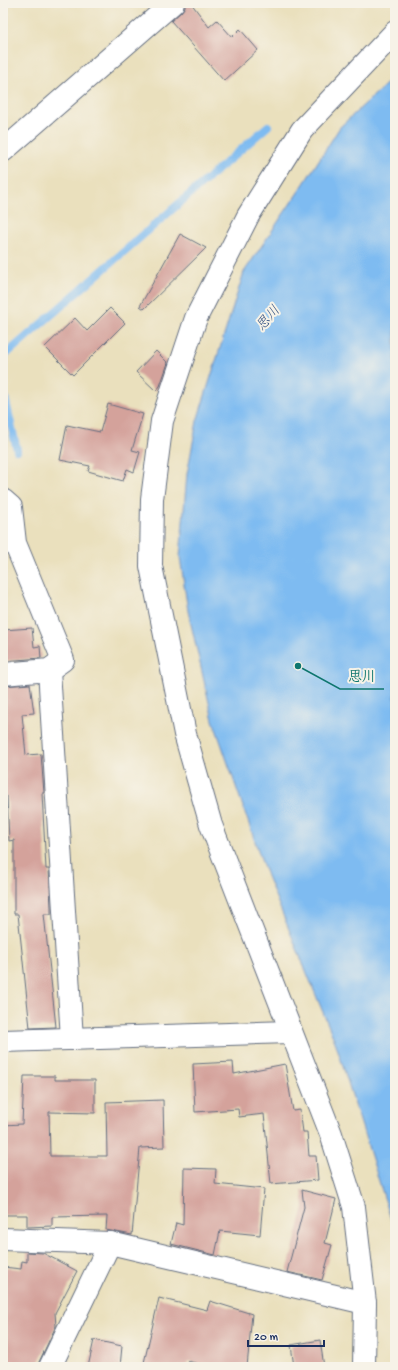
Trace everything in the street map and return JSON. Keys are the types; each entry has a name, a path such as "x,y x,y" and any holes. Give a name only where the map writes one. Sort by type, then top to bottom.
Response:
{"street":[{"path":"3,151 172,3"},
{"path":"364,1367 365,1303 354,1207 331,1134 290,1032 211,825 185,734 151,566 152,498 162,421 196,318 248,216 302,130 395,32"},
{"path":"3,500 11,507 9,544 63,660 49,670 3,674"},
{"path":"49,670 72,1039"},
{"path":"3,1041 290,1032"},
{"path":"3,1239 110,1243 365,1303"},
{"path":"50,1367 110,1243"}],"water":[{"name":"思川","path":"395,76 395,1237 394,1229 336,1044 267,876 213,720 188,611 180,557 187,474 197,421 244,272 340,127"}],"building":[{"path":"185,3 191,3 209,27 217,20 232,37 240,29 258,50 224,81 171,21 185,7"},
{"path":"180,234 206,248 144,309 140,306"},
{"path":"110,308 125,323 73,375 45,347 75,318 87,331"},
{"path":"156,351 168,363 160,386 156,391 136,372"},
{"path":"108,404 143,414 132,450 140,452 134,472 127,469 123,481 88,471 90,466 60,460 67,425 100,432"},
{"path":"32,628 34,647 40,646 41,658 3,661 3,630"},
{"path":"30,684 34,713 22,714 26,755 41,754 44,793 42,793 46,869 49,869 51,907 51,914 44,914 56,1027 30,1028 18,914 14,914 14,840 9,841 7,796 3,797 3,686"},
{"path":"233,1062 234,1074 285,1064 293,1111 300,1110 303,1132 307,1132 309,1156 316,1156 318,1180 271,1184 264,1114 239,1117 238,1109 195,1112 193,1064"},
{"path":"24,1076 55,1076 55,1080 95,1080 95,1113 49,1112 50,1156 107,1156 106,1102 163,1100 164,1147 140,1148 132,1235 106,1230 107,1216 52,1217 52,1226 27,1227 27,1215 3,1215 3,1125 22,1124"},
{"path":"184,1168 216,1169 215,1184 264,1189 260,1235 220,1231 215,1255 171,1244 176,1223 183,1225"},
{"path":"302,1190 336,1199 325,1243 332,1245 322,1280 287,1272 304,1207"},
{"path":"27,1252 43,1253 77,1271 55,1313 56,1326 38,1367 3,1367 3,1267 21,1269 22,1261 27,1262"},
{"path":"159,1298 207,1310 210,1301 252,1314 247,1367 209,1367 188,1361 186,1367 143,1367"},
{"path":"94,1340 122,1346 120,1367 88,1367"},
{"path":"320,1340 324,1367 294,1367 291,1345"}],"waterway":[{"path":"3,357 268,126"},
{"path":"3,389 17,450"}],"place":[{"name":"思川","path":"298,666"}]}
